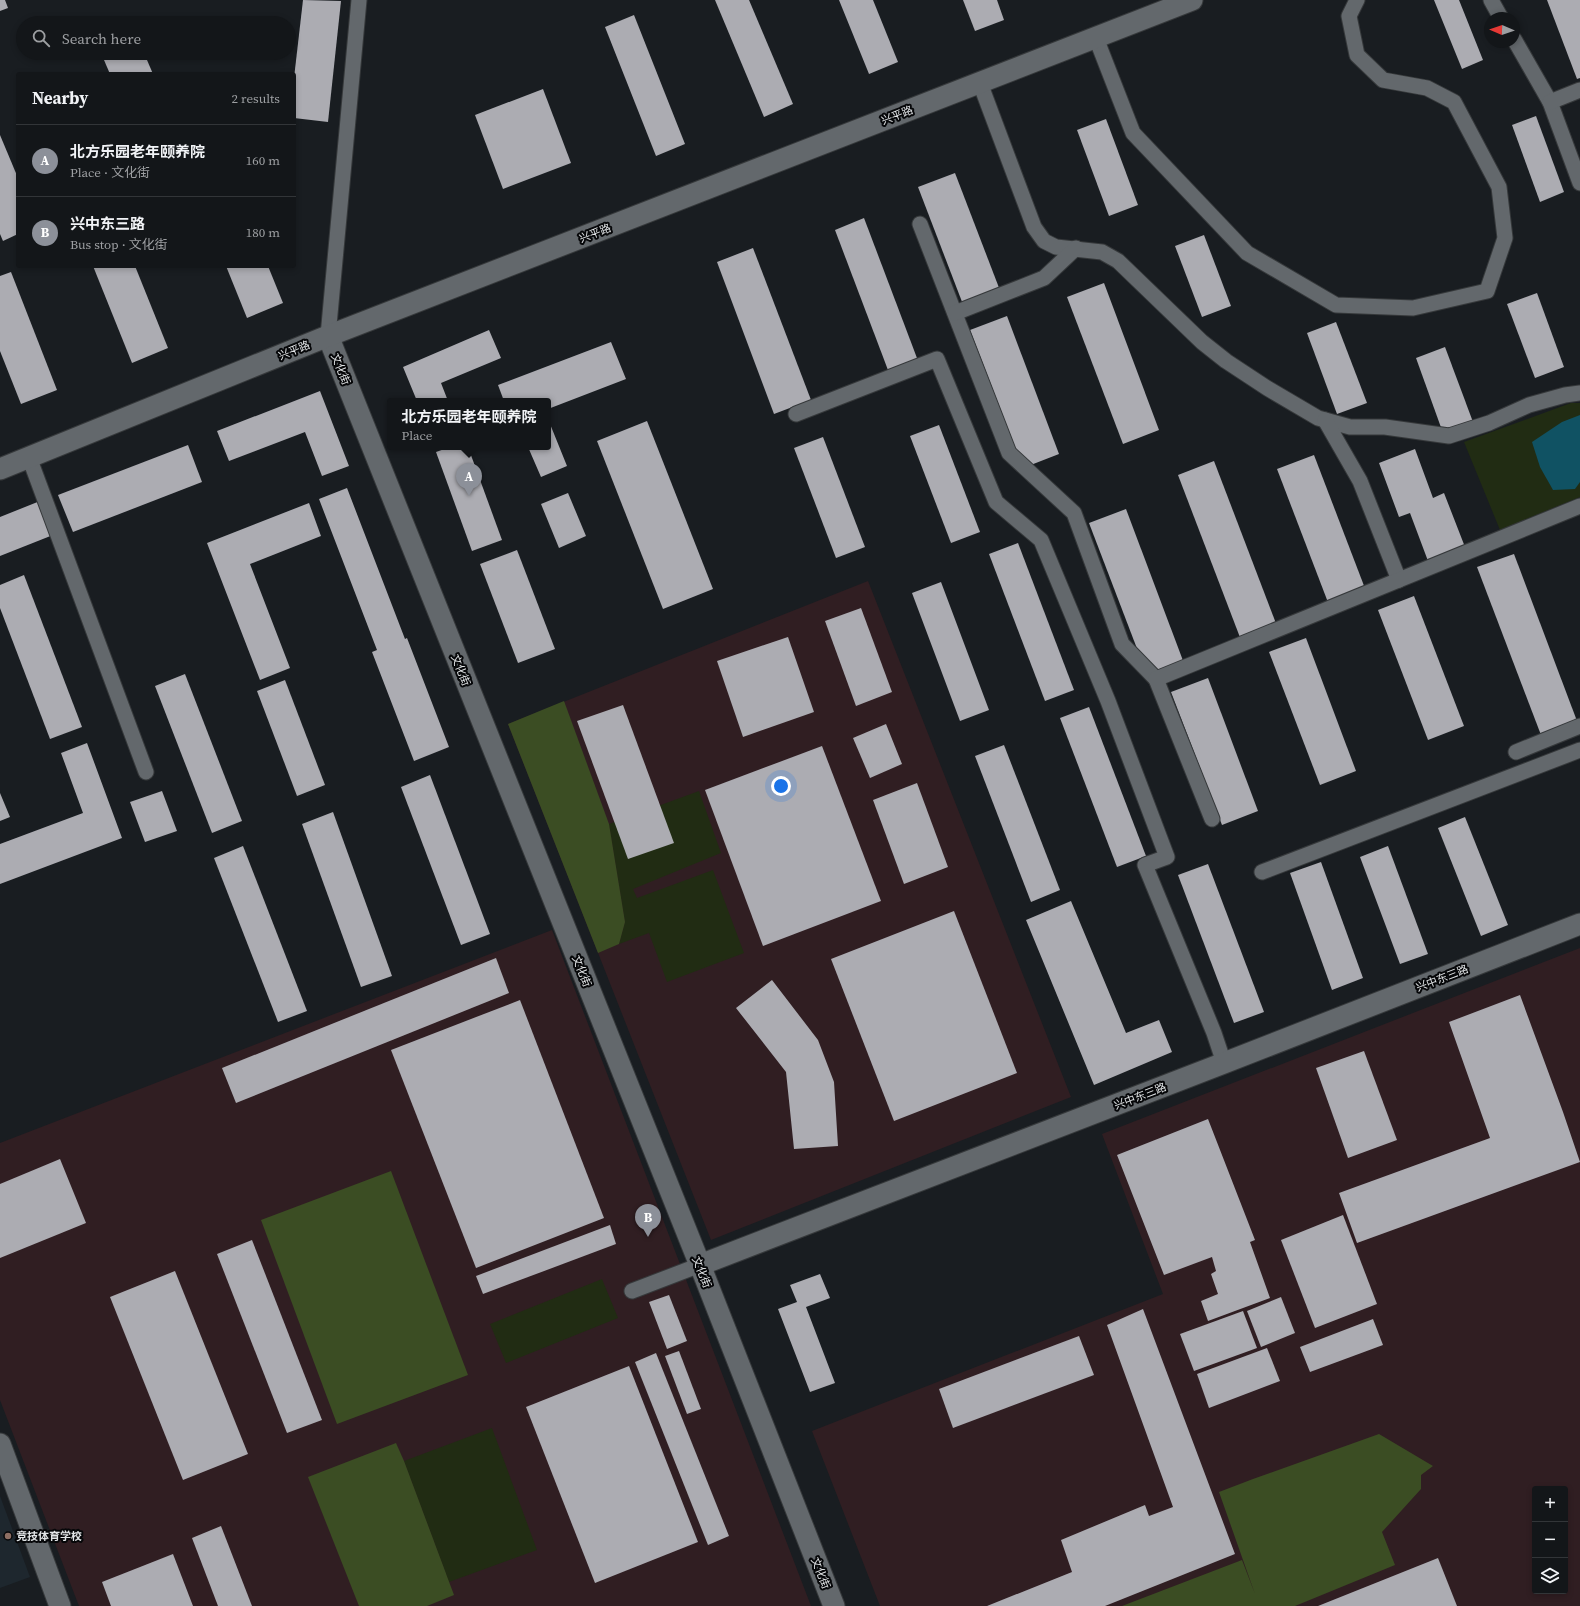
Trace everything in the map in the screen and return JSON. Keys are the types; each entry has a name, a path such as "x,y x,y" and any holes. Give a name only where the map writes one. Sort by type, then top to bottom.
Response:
{"street":[{"path":"328,336 359,0"},
{"path":"1096,38 1133,133 1247,253 1336,305 1413,308 1487,291 1505,238 1499,187 1454,102 1427,88 1383,80 1357,55 1349,16 1357,0"},
{"path":"1491,0 1498,12"},
{"name":"兴平路","path":"0,469 328,336 1096,38 1185,1"},
{"path":"1519,48 1550,102 1580,183"},
{"path":"980,83 1034,227 1044,241 1056,247 1102,252 1118,261 1202,342 1226,361 1267,388 1318,418 1350,427 1385,427 1449,436 1489,423 1529,405 1565,395 1580,393"},
{"path":"1550,102 1580,90"},
{"path":"920,224 1009,453 1074,513 1122,644 1156,679 1212,819"},
{"path":"955,313 1044,278 1076,248"},
{"name":"文化街","path":"328,336 700,1266 834,1606"},
{"path":"796,414 937,359 996,502 1041,540 1108,701 1167,857 1145,865 1214,1033 1224,1063"},
{"path":"1325,420 1360,481 1398,580"},
{"path":"29,457 146,772"},
{"path":"1156,679 1580,506"},
{"path":"1516,752 1580,726"},
{"path":"1262,872 1580,750"},
{"name":"兴中东三路","path":"700,1266 1580,924"},
{"path":"632,1291 700,1266"},
{"path":"0,1444 60,1606"}],"shaded area":[{"path":"868,581 1071,1097 711,1240 508,724"},
{"path":"552,930 811,1606 79,1606 0,1400 0,1143"},
{"path":"1580,948 1580,1606 880,1606 812,1431 1163,1294 1102,1134"},
{"name":"竞技体育学校","path":"0,1496 30,1577 0,1588"}],"green space":[{"path":"1571,403 1580,403 1580,497 1500,530 1464,442"},
{"path":"564,701 609,824 625,922 619,944 598,953 508,724"},
{"path":"699,791 721,853 633,889 637,898 713,870 744,953 667,982 649,933 619,944 625,922 609,824"},
{"path":"391,1171 468,1375 337,1424 261,1220"},
{"path":"602,1279 618,1318 506,1363 490,1324"},
{"path":"492,1428 537,1550 449,1582 404,1461"},
{"path":"1379,1434 1433,1466 1421,1475 1421,1489 1382,1532 1395,1565 1295,1606 1122,1606 1242,1560 1255,1594 1219,1492"},
{"path":"396,1443 454,1595 427,1606 359,1606 308,1477"}],"water":[{"path":"1580,415 1580,482 1575,489 1553,490 1540,467 1532,442 1562,422"}],"building":[{"path":"0,0 5,0 8,8 0,11"},
{"path":"303,0 341,1 328,122 296,118 296,72 295,72"},
{"path":"715,0 749,0 793,104 764,117"},
{"path":"839,0 873,0 898,62 869,74"},
{"path":"963,0 997,0 1004,20 975,31"},
{"path":"1434,0 1459,0 1483,60 1462,69"},
{"path":"1547,0 1580,0 1580,78 1577,79"},
{"path":"634,15 685,144 656,156 605,27"},
{"path":"104,60 147,60 152,72 109,72"},
{"path":"543,89 571,163 503,189 475,115"},
{"path":"1536,116 1564,192 1540,202 1512,125"},
{"path":"1106,119 1138,205 1109,216 1077,130"},
{"path":"0,135 16,173 16,235 3,241 0,234"},
{"path":"955,173 1001,293 964,307 918,187"},
{"path":"864,218 920,366 891,378 835,230"},
{"path":"1204,235 1231,306 1202,317 1175,246"},
{"path":"753,248 811,400 774,414 717,262"},
{"path":"94,268 136,268 168,348 132,363"},
{"path":"227,268 269,268 283,303 247,318"},
{"path":"11,272 57,390 21,404 0,351 0,276"},
{"path":"1104,283 1159,430 1123,444 1067,297"},
{"path":"1537,293 1564,367 1535,378 1507,304"},
{"path":"1007,316 1059,454 1023,468 970,330"},
{"path":"1336,322 1367,403 1337,414 1307,333"},
{"path":"489,330 501,358 441,383 447,398 416,398 403,367"},
{"path":"611,342 626,379 551,408 551,398 503,398 498,385"},
{"path":"1445,347 1473,422 1443,433 1416,358"},
{"path":"320,391 349,466 322,476 305,432 229,461 217,431"},
{"path":"647,421 713,589 663,609 597,441"},
{"path":"939,425 980,532 951,543 910,436"},
{"path":"551,426 567,466 541,477 529,450 551,450"},
{"path":"823,437 865,547 836,558 794,448"},
{"path":"188,445 202,482 73,532 58,495"},
{"path":"1415,449 1433,498 1444,493 1465,547 1428,561 1410,513 1399,517 1379,463"},
{"path":"442,450 469,450 502,540 472,551 436,452"},
{"path":"1314,455 1366,591 1329,605 1277,469"},
{"path":"1214,461 1277,626 1241,640 1178,475"},
{"path":"347,488 405,639 407,638 449,747 414,761 372,652 377,650 319,499"},
{"path":"568,493 586,536 559,548 541,504"},
{"path":"40,501 53,535 0,556 0,517"},
{"path":"309,503 321,536 250,564 290,668 260,680 207,543"},
{"path":"1126,509 1185,666 1149,680 1089,523"},
{"path":"1018,543 1074,690 1045,701 989,554"},
{"path":"517,550 555,649 518,663 480,564"},
{"path":"1514,554 1577,721 1541,735 1477,567"},
{"path":"24,575 82,727 50,739 0,608 0,585"},
{"path":"941,582 989,710 960,721 912,593"},
{"path":"1414,596 1464,726 1428,740 1378,610"},
{"path":"861,608 892,692 856,706 825,621"},
{"path":"788,637 814,712 743,737 717,661"},
{"path":"1306,638 1356,771 1320,785 1269,652"},
{"path":"185,674 242,821 212,833 155,686"},
{"path":"1208,678 1258,811 1222,825 1171,692"},
{"path":"285,680 325,785 297,796 257,691"},
{"path":"623,705 674,843 628,859 577,721"},
{"path":"1089,707 1146,856 1117,867 1060,718"},
{"path":"886,724 902,764 870,778 853,738"},
{"path":"87,743 122,838 0,884 0,844 83,813 61,753"},
{"path":"1004,745 1060,890 1031,902 975,756"},
{"path":"822,746 881,901 763,946 705,790"},
{"path":"430,775 490,934 461,945 401,787"},
{"path":"917,783 948,867 904,884 873,800"},
{"path":"162,791 177,831 145,842 130,802"},
{"path":"0,793 10,817 0,821"},
{"path":"333,812 392,976 361,987 302,824"},
{"path":"1465,817 1508,925 1481,936 1438,828"},
{"path":"243,846 307,1011 278,1022 214,858"},
{"path":"1388,846 1428,954 1400,964 1360,857"},
{"path":"1321,862 1363,978 1332,990 1290,873"},
{"path":"1208,864 1264,1012 1234,1023 1178,875"},
{"path":"1071,901 1126,1033 1159,1020 1172,1052 1094,1085 1026,920"},
{"path":"954,911 1017,1073 894,1121 831,959"},
{"path":"496,958 509,993 236,1103 222,1068"},
{"path":"772,980 818,1040 834,1082 838,1146 794,1149 786,1072 736,1008"},
{"path":"1520,995 1580,1162 1357,1243 1339,1193 1490,1138 1449,1022"},
{"path":"520,1000 604,1218 476,1268 391,1050"},
{"path":"1364,1051 1397,1140 1348,1158 1316,1068"},
{"path":"1208,1119 1255,1240 1250,1242 1270,1298 1208,1321 1201,1301 1218,1294 1211,1274 1216,1271 1212,1257 1164,1275 1117,1155"},
{"path":"60,1159 86,1223 0,1258 0,1184"},
{"path":"1343,1215 1377,1304 1315,1328 1281,1240"},
{"path":"610,1225 616,1244 483,1294 476,1276"},
{"path":"252,1240 322,1420 287,1433 217,1254"},
{"path":"175,1271 248,1454 183,1480 110,1297"},
{"path":"820,1274 830,1298 806,1307 835,1383 810,1392 778,1309 797,1302 790,1285"},
{"path":"669,1295 687,1341 667,1349 649,1302"},
{"path":"1281,1297 1295,1333 1261,1347 1247,1311"},
{"path":"1143,1309 1235,1554 1105,1606 987,1606 1072,1572 1061,1540 1145,1505 1149,1516 1173,1507 1107,1325"},
{"path":"1243,1311 1257,1348 1194,1371 1180,1334"},
{"path":"1373,1319 1383,1345 1310,1372 1300,1347"},
{"path":"1079,1336 1094,1375 953,1428 939,1389"},
{"path":"1267,1348 1280,1381 1209,1408 1197,1374"},
{"path":"679,1351 701,1409 687,1414 665,1356"},
{"path":"656,1353 729,1536 708,1545 635,1362"},
{"path":"629,1366 698,1542 595,1583 526,1407"},
{"path":"221,1526 252,1606 218,1606 192,1538"},
{"path":"173,1554 193,1606 111,1606 102,1582"},
{"path":"1438,1558 1457,1606 1318,1606"}],"place":[{"name":"北方乐园老年颐养院","path":"469,496"},
{"name":"兴中东三路","path":"648,1237"},
{"name":"竞技体育学校","path":"8,1536"}]}
